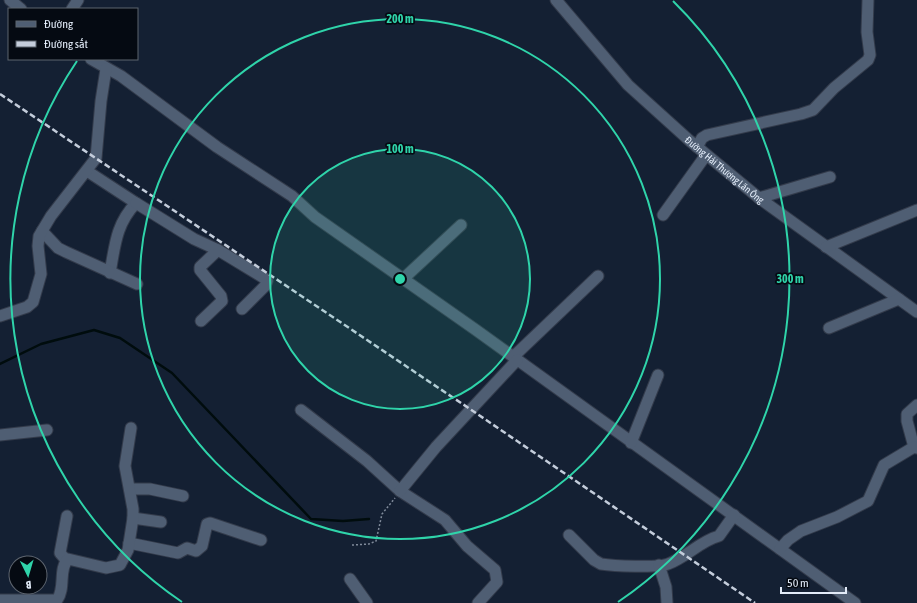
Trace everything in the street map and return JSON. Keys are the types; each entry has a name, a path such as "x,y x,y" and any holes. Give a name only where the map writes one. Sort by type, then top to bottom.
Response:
{"street":[{"path":"10,0 20,8"},
{"name":"Đường Hải Thượng Lãn Ông","path":"556,0 628,85 706,155 759,198 917,312"},
{"path":"697,146 702,138 708,135 813,110 834,88 868,60 870,55 867,32 868,0"},
{"path":"92,60 106,69 121,76 192,130 292,196 315,217 734,515 855,603"},
{"path":"0,316 27,307 33,302 40,280 38,241 42,231 51,216 87,171 98,153 98,127 106,69"},
{"path":"663,215 706,155"},
{"path":"87,171 194,239 218,250 267,281 265,286 242,309"},
{"path":"759,198 830,177"},
{"path":"110,273 117,232 123,220 136,203"},
{"path":"826,247 917,210"},
{"path":"403,279 461,225"},
{"path":"42,231 58,248 137,284"},
{"path":"201,321 222,301 222,296 200,270 200,267 218,250"},
{"path":"400,491 436,447 515,359 598,276"},
{"path":"829,328 899,299"},
{"path":"631,443 658,375"},
{"path":"780,549 788,540 800,531 837,517 868,501 884,465 915,447 906,421 908,414 917,405"},
{"path":"301,410 379,470 400,491 445,520 467,546 495,570 497,582 478,603"},
{"path":"66,560 70,559 112,568 120,566 124,559 129,544 133,518 126,466 131,428"},
{"path":"0,434 47,430"},
{"path":"130,489 150,489 183,496"},
{"path":"569,535 594,560 601,564 659,565 669,563 695,549 708,539 719,536 734,515"},
{"path":"66,560 60,553 67,516"},
{"path":"133,518 161,522"},
{"path":"129,544 178,553 187,548 196,551 202,546 207,524 210,523 261,540"},
{"path":"0,600 59,601 66,560"},
{"path":"659,565 666,587 667,603"},
{"path":"350,579 367,603"}],"path":[{"path":"352,545 369,544 376,541 382,514 400,491"}],"waterway":[{"path":"0,364 41,344 94,330 120,338 172,373 311,519 343,521 369,519"}],"railway":[{"path":"0,94 470,409 755,603"}]}
